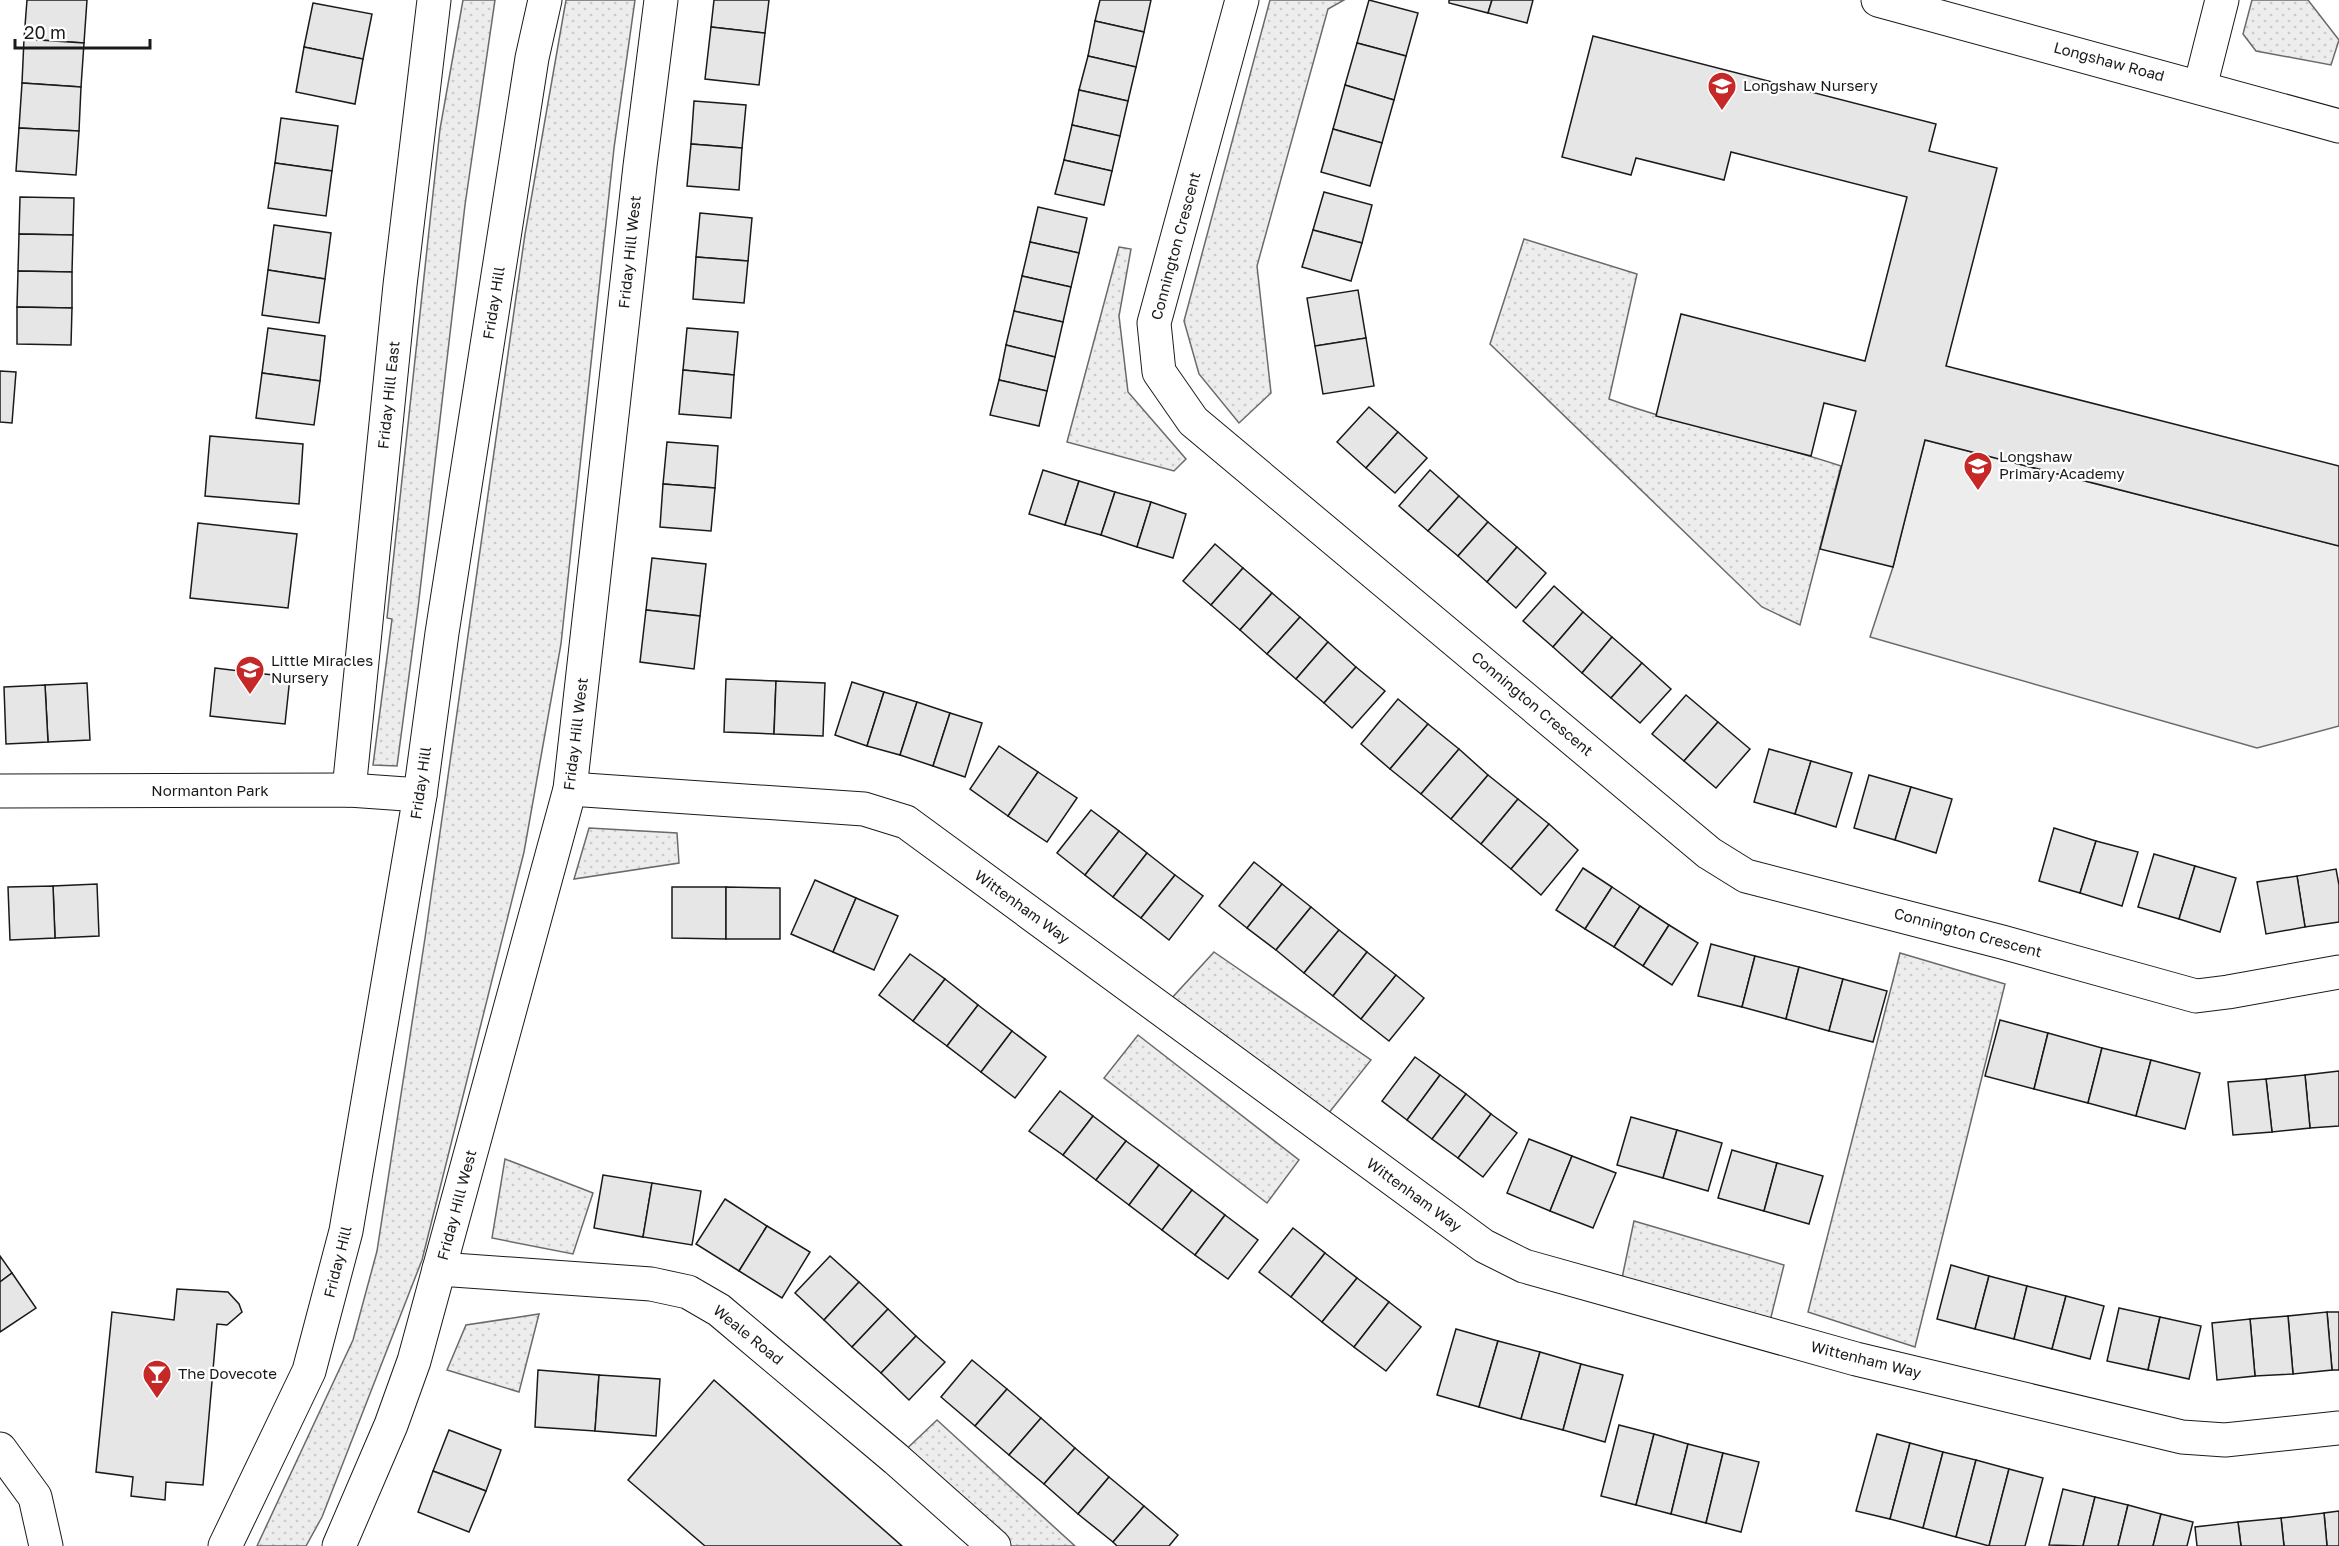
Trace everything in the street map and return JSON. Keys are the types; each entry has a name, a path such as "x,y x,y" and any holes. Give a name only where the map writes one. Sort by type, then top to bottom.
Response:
{"street":[{"name":"Friday Hill East","path":"349,790 400,285 434,0"},
{"name":"Friday Hill","path":"225,1546 309,1371 346,1231 420,795 442,633 532,58 545,0"},
{"name":"Friday Hill West","path":"339,1546 391,1425 414,1361 570,789 640,166 661,0"},
{"name":"Connington Crescent","path":"1242,0 1154,323 1159,372 1193,421 1709,853 1746,876 2002,942 2196,996 2339,972"},
{"name":"Longshaw Road","path":"1878,0 2339,126"},
{"path":"2200,87 2222,0"},
{"name":"Wittenham Way","path":"570,789 864,809 906,822 1484,1246 1524,1266 1856,1359 2182,1437 2226,1440 2339,1428"},
{"name":"Normanton Park","path":"0,791 349,790 420,795"},
{"name":"Weale Road","path":"439,1269 651,1284 688,1292 719,1310 896,1459 994,1546"},
{"path":"0,1449 35,1497 46,1546"}],"shaded area":[{"path":"463,0 495,0 465,205 418,608 397,766 373,765 392,619 387,618 440,129"},
{"path":"566,0 635,0 614,148 561,644 524,852 422,1260 322,1517 306,1546 257,1546 353,1340 377,1251 425,938 525,234"},
{"path":"1270,0 1344,0 1328,9 1257,266 1271,393 1239,423 1199,374 1184,321"},
{"path":"2252,0 2308,0 2339,40 2331,65 2256,51 2243,34"},
{"path":"1524,239 1637,274 1609,399 1667,418 1783,448 1841,466 1800,625 1762,607 1490,344"},
{"path":"1119,247 1131,249 1119,316 1128,392 1186,459 1174,471 1067,442"},
{"path":"1925,440 2339,546 2339,726 2257,748 1870,637 1893,567"},
{"path":"589,828 677,833 679,863 574,879"},
{"path":"1214,952 1371,1060 1328,1114 1171,999"},
{"path":"1900,953 2005,984 1915,1347 1808,1312"},
{"path":"1138,1035 1299,1160 1267,1203 1104,1078"},
{"path":"505,1159 593,1193 573,1254 492,1238"},
{"path":"1634,1221 1784,1265 1770,1321 1622,1278"},
{"path":"539,1314 519,1392 447,1370 466,1325"},
{"path":"937,1420 1075,1546 1000,1546 896,1459"}],"building":[{"path":"27,0 87,0 84,43 24,39"},
{"path":"714,0 769,0 765,33 711,27"},
{"path":"1100,0 1151,0 1144,32 1095,21"},
{"path":"1369,0 1418,13 1406,56 1357,43"},
{"path":"1449,0 1492,0 1488,13 1449,3"},
{"path":"1492,0 1533,0 1527,23 1488,13"},
{"path":"313,3 372,14 363,59 304,47"},
{"path":"1095,21 1144,32 1136,67 1088,56"},
{"path":"711,27 765,33 759,85 705,79"},
{"path":"1593,36 1936,124 1929,151 1997,168 1946,366 2339,466 2339,546 1925,440 1893,567 1820,549 1856,411 1824,403 1811,456 1656,416 1681,314 1865,361 1907,197 1731,152 1724,180 1636,158 1631,175 1562,157"},
{"path":"24,39 84,43 81,87 22,83"},
{"path":"1357,43 1406,56 1394,100 1345,85"},
{"path":"304,47 363,59 355,104 296,92"},
{"path":"1088,56 1136,67 1128,101 1079,90"},
{"path":"22,83 81,87 79,131 19,128"},
{"path":"1345,85 1394,100 1382,143 1333,129"},
{"path":"1079,90 1128,101 1120,136 1072,125"},
{"path":"694,101 746,105 742,148 691,144"},
{"path":"281,118 338,126 332,171 275,163"},
{"path":"1072,125 1120,136 1112,171 1064,160"},
{"path":"19,128 79,131 76,175 16,171"},
{"path":"1333,129 1382,143 1370,186 1321,172"},
{"path":"691,144 742,148 739,190 687,186"},
{"path":"1064,160 1112,171 1104,205 1055,194"},
{"path":"275,163 332,171 326,216 268,208"},
{"path":"1324,192 1372,205 1362,243 1313,230"},
{"path":"20,197 74,198 73,235 19,234"},
{"path":"1038,207 1087,218 1079,253 1030,242"},
{"path":"700,213 752,218 748,261 696,257"},
{"path":"274,225 331,233 325,279 268,270"},
{"path":"1313,230 1362,243 1351,281 1302,267"},
{"path":"19,234 73,235 72,272 18,271"},
{"path":"1030,242 1079,253 1071,287 1022,276"},
{"path":"696,257 748,261 744,303 693,299"},
{"path":"268,270 325,279 319,323 262,315"},
{"path":"18,271 72,272 72,308 17,307"},
{"path":"1022,276 1071,287 1063,322 1014,311"},
{"path":"1358,290 1366,338 1315,346 1307,298"},
{"path":"17,307 72,308 71,345 17,344"},
{"path":"1014,311 1063,322 1055,357 1006,345"},
{"path":"268,328 325,336 320,381 262,373"},
{"path":"687,328 738,332 734,375 683,370"},
{"path":"1366,338 1374,386 1323,394 1315,346"},
{"path":"1006,345 1055,357 1047,391 999,380"},
{"path":"683,370 734,375 731,418 679,414"},
{"path":"0,371 16,372 12,423 0,422"},
{"path":"262,373 320,381 314,425 256,418"},
{"path":"999,380 1047,391 1039,426 990,415"},
{"path":"1369,407 1398,432 1366,468 1337,442"},
{"path":"1398,432 1427,458 1395,493 1366,468"},
{"path":"210,436 303,444 299,504 205,496"},
{"path":"667,442 718,446 715,488 663,484"},
{"path":"1043,470 1079,481 1065,525 1029,514"},
{"path":"1430,470 1459,496 1428,531 1399,506"},
{"path":"1079,481 1115,492 1101,535 1065,525"},
{"path":"663,484 715,488 711,531 660,527"},
{"path":"1115,492 1151,502 1137,547 1101,535"},
{"path":"1459,496 1488,522 1458,556 1428,531"},
{"path":"1151,502 1186,514 1173,558 1137,547"},
{"path":"1488,522 1517,547 1487,582 1458,556"},
{"path":"198,523 297,534 288,608 190,598"},
{"path":"1215,544 1243,568 1211,605 1183,581"},
{"path":"1517,547 1546,573 1516,608 1487,582"},
{"path":"652,558 706,564 700,616 646,610"},
{"path":"1243,568 1272,593 1240,630 1211,605"},
{"path":"1554,586 1583,612 1553,647 1523,621"},
{"path":"1272,593 1300,617 1267,654 1240,630"},
{"path":"646,610 700,616 694,669 640,662"},
{"path":"1583,612 1612,637 1582,673 1553,647"},
{"path":"1300,617 1328,642 1296,679 1267,654"},
{"path":"1612,637 1642,663 1611,698 1582,673"},
{"path":"1328,642 1356,667 1324,703 1296,679"},
{"path":"1642,663 1671,689 1640,723 1611,698"},
{"path":"1356,667 1385,691 1352,728 1324,703"},
{"name":"Little Miracles Nursery","path":"215,668 290,677 285,724 210,716"},
{"path":"726,679 776,681 774,734 724,732"},
{"path":"776,681 825,683 823,736 774,734"},
{"path":"852,682 884,692 867,746 835,735"},
{"path":"87,683 90,740 48,742 45,685"},
{"path":"45,685 48,742 6,744 4,687"},
{"path":"884,692 917,702 900,755 867,746"},
{"path":"1686,695 1718,722 1684,761 1652,734"},
{"path":"1398,699 1428,724 1390,769 1361,744"},
{"path":"917,702 950,713 933,766 900,755"},
{"path":"950,713 982,723 965,777 933,766"},
{"path":"1718,722 1750,749 1716,788 1684,761"},
{"path":"1428,724 1459,749 1421,794 1390,769"},
{"path":"999,746 1038,772 1008,816 970,789"},
{"path":"1459,749 1488,775 1451,819 1421,794"},
{"path":"1769,749 1811,761 1795,814 1754,802"},
{"path":"1811,761 1852,773 1836,827 1795,814"},
{"path":"1038,772 1077,798 1047,842 1008,816"},
{"path":"1488,775 1518,799 1481,844 1451,819"},
{"path":"1869,775 1911,787 1895,840 1854,828"},
{"path":"1911,787 1952,799 1936,853 1895,840"},
{"path":"1518,799 1549,824 1511,869 1481,844"},
{"path":"1091,810 1119,831 1085,875 1057,853"},
{"path":"1549,824 1578,850 1541,895 1511,869"},
{"path":"2054,828 2096,841 2080,893 2039,881"},
{"path":"1119,831 1147,853 1113,897 1085,875"},
{"path":"2096,841 2138,852 2122,906 2080,893"},
{"path":"1147,853 1175,875 1141,918 1113,897"},
{"path":"2154,854 2195,866 2179,919 2138,907"},
{"path":"1254,862 1282,884 1247,928 1219,906"},
{"path":"2195,866 2236,878 2220,932 2179,919"},
{"path":"1583,868 1612,887 1585,929 1556,910"},
{"path":"2336,869 2339,885 2339,922 2305,927 2297,876"},
{"path":"1175,875 1203,896 1169,940 1141,918"},
{"path":"2297,876 2305,927 2266,934 2257,882"},
{"path":"815,880 856,898 833,952 791,934"},
{"path":"97,884 99,936 55,938 53,886"},
{"path":"1282,884 1311,907 1276,950 1247,928"},
{"path":"53,886 55,938 10,940 8,887"},
{"path":"672,887 726,887 726,939 672,938"},
{"path":"726,887 780,888 780,939 726,939"},
{"path":"1612,887 1640,906 1614,947 1585,929"},
{"path":"856,898 898,916 874,970 833,952"},
{"path":"1640,906 1669,925 1643,966 1614,947"},
{"path":"1311,907 1339,930 1304,973 1276,950"},
{"path":"1669,925 1698,943 1672,985 1643,966"},
{"path":"1339,930 1367,952 1333,996 1304,973"},
{"path":"1711,944 1755,956 1742,1007 1698,996"},
{"path":"1367,952 1396,975 1361,1019 1333,996"},
{"path":"910,954 945,979 913,1021 879,995"},
{"path":"1755,956 1799,967 1786,1019 1742,1007"},
{"path":"1799,967 1843,979 1829,1031 1786,1019"},
{"path":"1396,975 1424,998 1389,1041 1361,1019"},
{"path":"945,979 978,1005 947,1046 913,1021"},
{"path":"1843,979 1887,991 1873,1042 1829,1031"},
{"path":"978,1005 1012,1031 981,1072 947,1046"},
{"path":"2000,1020 2048,1033 2034,1089 1985,1076"},
{"path":"1012,1031 1046,1057 1015,1098 981,1072"},
{"path":"2048,1033 2102,1048 2088,1103 2034,1089"},
{"path":"2102,1048 2151,1060 2136,1116 2088,1103"},
{"path":"1415,1057 1440,1075 1407,1120 1382,1101"},
{"path":"2151,1060 2200,1073 2185,1129 2136,1116"},
{"path":"2339,1071 2339,1126 2310,1128 2305,1075"},
{"path":"1440,1075 1466,1094 1432,1139 1407,1120"},
{"path":"2305,1075 2310,1128 2272,1132 2266,1079"},
{"path":"2266,1079 2272,1132 2233,1135 2228,1082"},
{"path":"1060,1091 1093,1116 1063,1155 1029,1131"},
{"path":"1466,1094 1491,1114 1458,1158 1432,1139"},
{"path":"1491,1114 1517,1133 1483,1177 1458,1158"},
{"path":"1093,1116 1126,1141 1096,1180 1063,1155"},
{"path":"1631,1117 1677,1130 1663,1178 1617,1165"},
{"path":"1677,1130 1722,1143 1708,1191 1663,1178"},
{"path":"1529,1139 1572,1156 1550,1211 1507,1193"},
{"path":"1126,1141 1159,1165 1129,1205 1096,1180"},
{"path":"1732,1150 1777,1163 1764,1211 1718,1198"},
{"path":"1572,1156 1616,1173 1593,1228 1550,1211"},
{"path":"1777,1163 1823,1176 1809,1224 1764,1211"},
{"path":"1159,1165 1192,1190 1162,1230 1129,1205"},
{"path":"603,1175 652,1183 643,1237 594,1228"},
{"path":"652,1183 701,1191 692,1245 643,1237"},
{"path":"1192,1190 1225,1215 1195,1255 1162,1230"},
{"path":"725,1199 767,1226 739,1271 696,1244"},
{"path":"1225,1215 1258,1240 1228,1279 1195,1255"},
{"path":"767,1226 810,1252 782,1298 739,1271"},
{"path":"1293,1228 1325,1253 1291,1297 1259,1272"},
{"path":"1325,1253 1357,1278 1322,1322 1291,1297"},
{"path":"0,1256 12,1273 0,1282"},
{"path":"830,1256 859,1282 824,1320 795,1293"},
{"path":"1951,1265 1989,1276 1975,1329 1937,1319"},
{"path":"12,1273 36,1308 0,1332 0,1282"},
{"path":"1989,1276 2027,1286 2014,1339 1975,1329"},
{"path":"1357,1278 1389,1302 1354,1347 1322,1322"},
{"path":"859,1282 888,1309 852,1347 824,1320"},
{"path":"2027,1286 2066,1296 2052,1349 2014,1339"},
{"name":"The Dovecote","path":"177,1289 228,1292 239,1304 242,1312 227,1325 217,1324 203,1485 166,1482 165,1500 131,1496 133,1477 96,1472 112,1312 174,1320"},
{"path":"2066,1296 2104,1306 2090,1359 2052,1349"},
{"path":"1389,1302 1421,1327 1386,1371 1354,1347"},
{"path":"2119,1308 2160,1317 2148,1370 2107,1361"},
{"path":"888,1309 916,1336 881,1373 852,1347"},
{"path":"2327,1312 2339,1312 2339,1370 2332,1370"},
{"path":"2327,1312 2332,1370 2293,1374 2288,1316"},
{"path":"2288,1316 2293,1374 2255,1376 2250,1319"},
{"path":"2160,1317 2201,1326 2189,1379 2148,1370"},
{"path":"2250,1319 2255,1376 2217,1380 2212,1323"},
{"path":"1456,1329 1498,1341 1479,1407 1437,1395"},
{"path":"916,1336 945,1362 909,1400 881,1373"},
{"path":"1498,1341 1540,1352 1521,1419 1479,1407"},
{"path":"1540,1352 1581,1364 1563,1430 1521,1419"},
{"path":"972,1360 1007,1389 975,1426 941,1397"},
{"path":"1581,1364 1623,1375 1605,1442 1563,1430"},
{"path":"538,1370 599,1375 595,1431 535,1427"},
{"path":"599,1375 660,1379 656,1436 595,1431"},
{"path":"714,1380 902,1546 705,1546 628,1480"},
{"path":"1007,1389 1041,1418 1009,1455 975,1426"},
{"path":"1041,1418 1075,1448 1044,1484 1009,1455"},
{"path":"1619,1425 1654,1434 1636,1505 1601,1496"},
{"path":"449,1430 501,1450 486,1491 433,1471"},
{"path":"1654,1434 1688,1444 1671,1514 1636,1505"},
{"path":"1877,1434 1910,1443 1890,1519 1856,1511"},
{"path":"1910,1443 1943,1452 1923,1528 1890,1519"},
{"path":"1688,1444 1723,1453 1706,1523 1671,1514"},
{"path":"1075,1448 1109,1477 1078,1514 1044,1484"},
{"path":"1943,1452 1976,1460 1956,1537 1923,1528"},
{"path":"1723,1453 1759,1462 1741,1532 1706,1523"},
{"path":"1976,1460 2009,1469 1989,1546 1956,1537"},
{"path":"2009,1469 2043,1478 2025,1546 1989,1546"},
{"path":"433,1471 486,1491 469,1532 418,1512"},
{"path":"1109,1477 1144,1506 1113,1542 1078,1514"},
{"path":"2063,1489 2095,1497 2083,1546 2049,1545"},
{"path":"2095,1497 2128,1505 2118,1546 2083,1546"},
{"path":"2128,1505 2161,1514 2153,1546 2118,1546"},
{"path":"1144,1506 1178,1535 1169,1546 1117,1546 1113,1542"},
{"path":"2339,1511 2339,1546 2327,1546 2324,1513"},
{"path":"2324,1513 2327,1546 2284,1546 2281,1518"},
{"path":"2161,1514 2193,1522 2187,1546 2153,1546"},
{"path":"2281,1518 2284,1546 2241,1546 2238,1522"},
{"path":"2238,1522 2241,1546 2197,1546 2195,1527"}],"place":[{"name":"Longshaw Nursery","path":"1722,112"},
{"name":"Longshaw Primary Academy","path":"1978,492"},
{"name":"Little Miracles Nursery","path":"250,696"},
{"name":"The Dovecote","path":"157,1400"}]}
